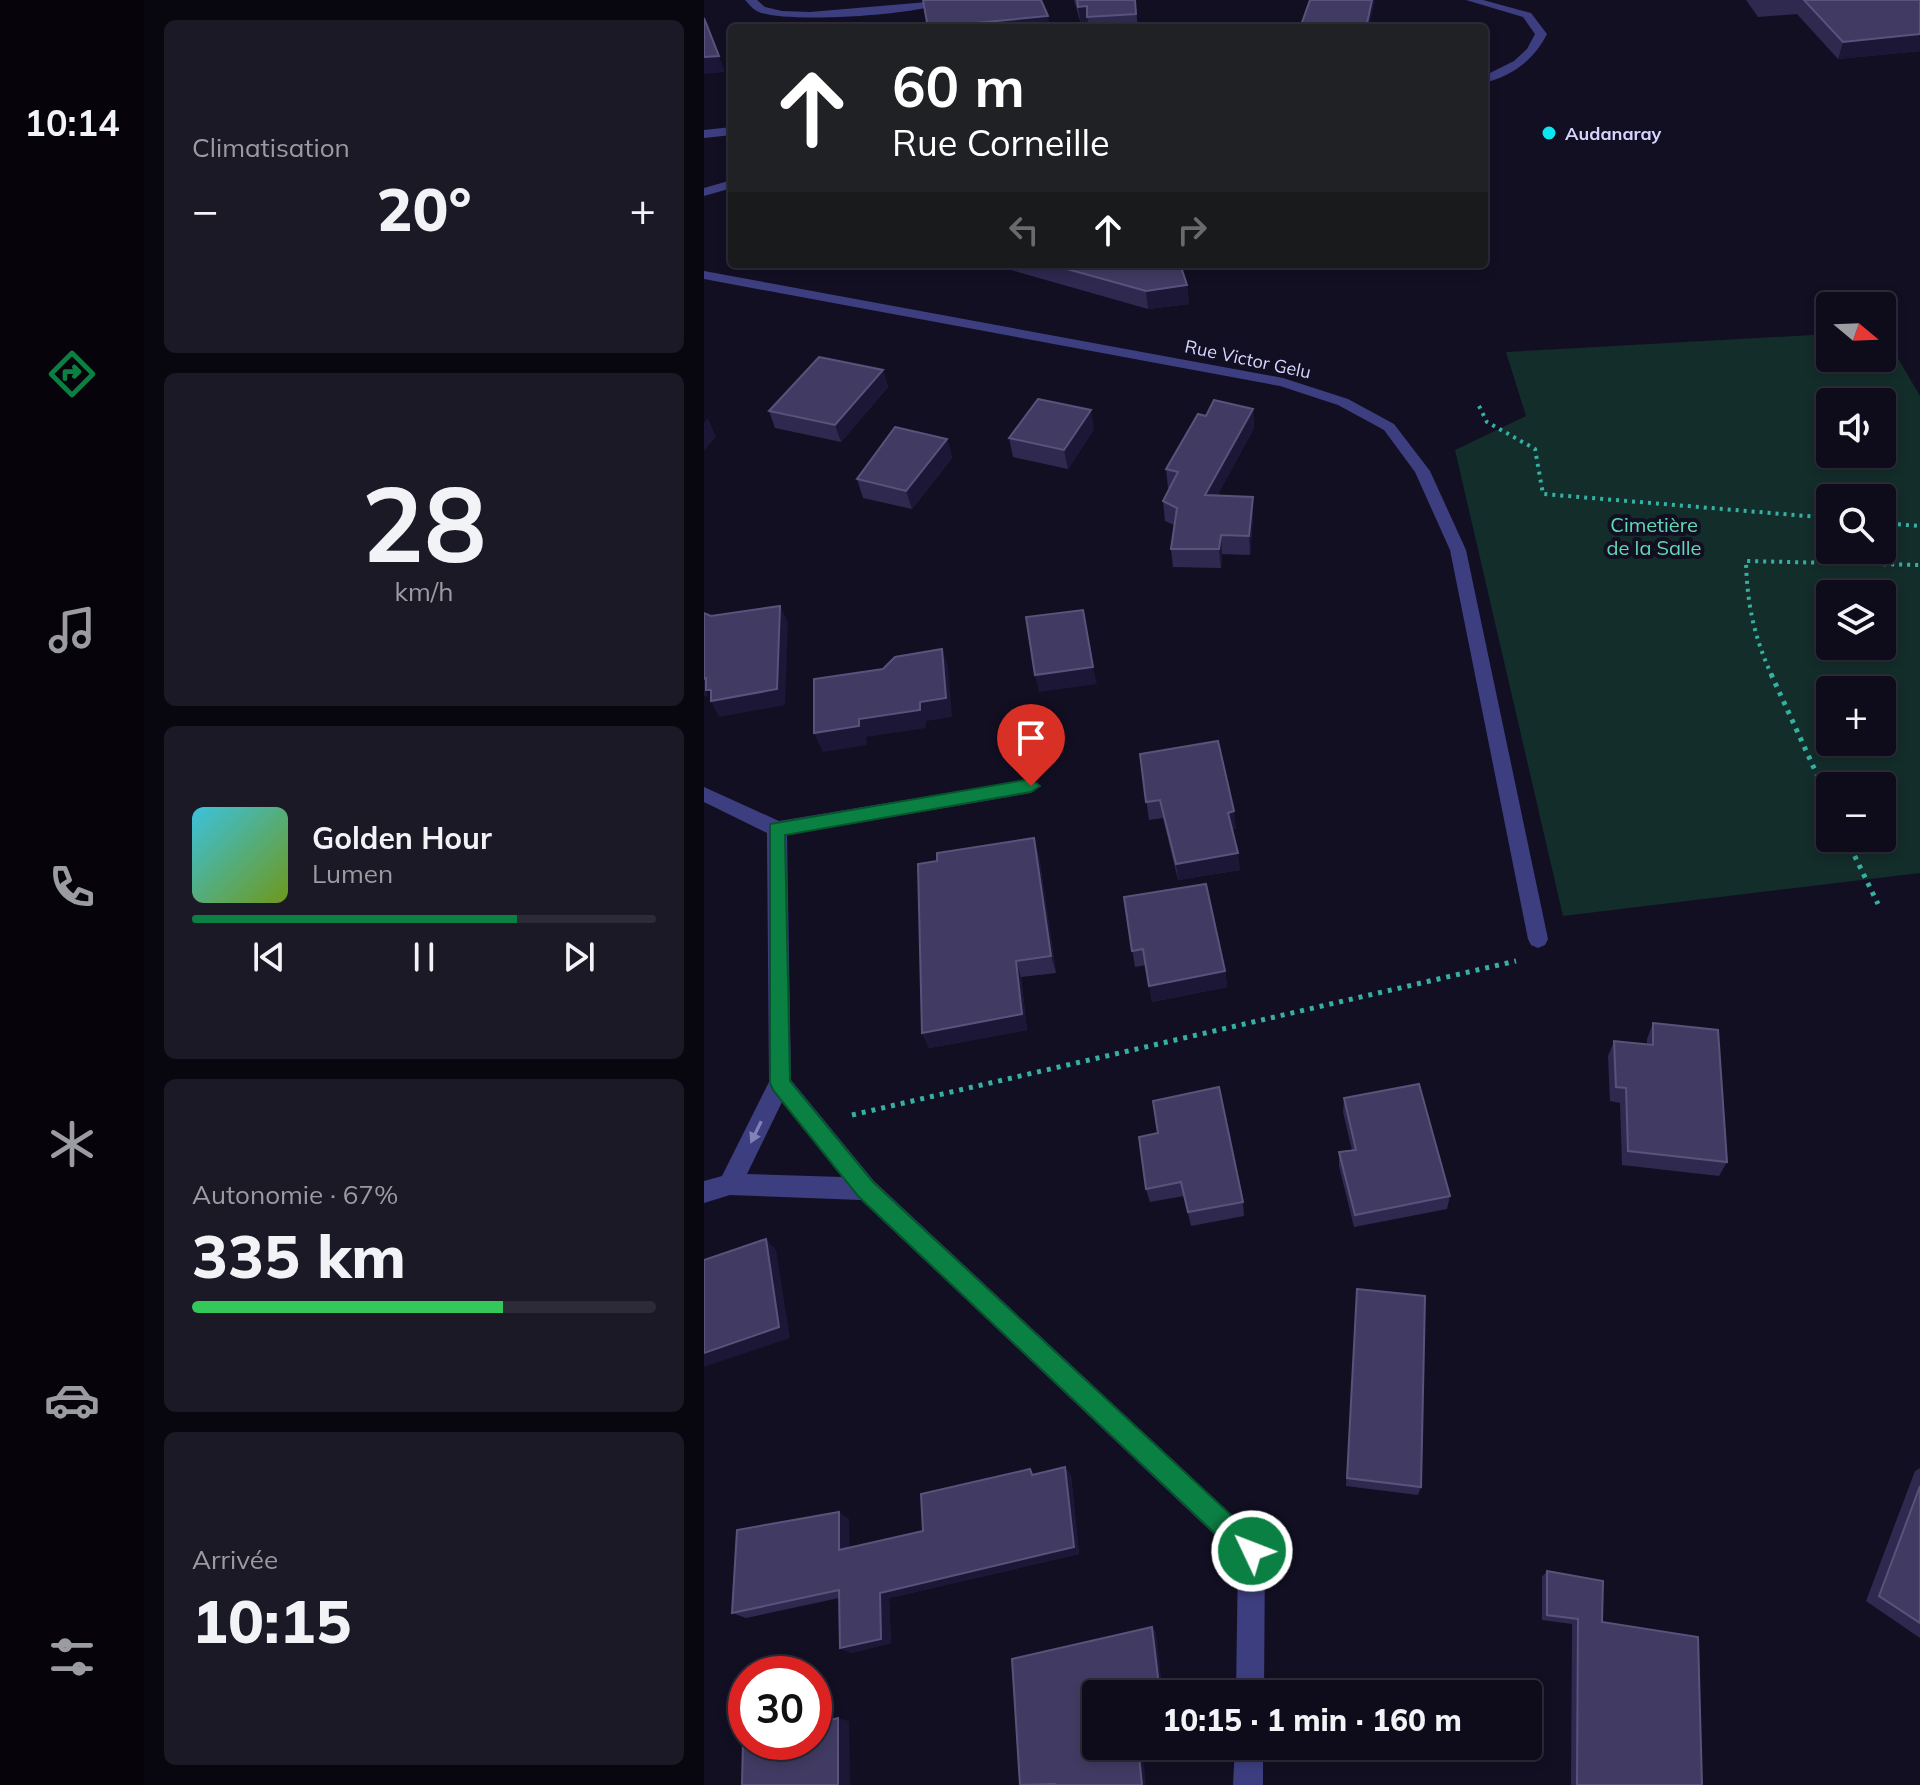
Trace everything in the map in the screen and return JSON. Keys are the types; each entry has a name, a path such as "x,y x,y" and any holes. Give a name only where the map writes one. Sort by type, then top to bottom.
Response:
{"street":[{"path":"750,0 765,13 824,15 946,0"},
{"path":"1471,0 1527,15 1541,34 1531,56 1514,68 1488,78"},
{"path":"704,134 728,131"},
{"path":"704,192 728,185"},
{"name":"Rue Victor Gelu","path":"704,275 1283,382 1343,402 1389,427 1422,471 1458,550 1538,939"},
{"path":"704,794 777,829 1031,786"},
{"path":"730,1184 780,1083 777,829"},
{"path":"780,1083 866,1189 1252,1551 1250,1680"},
{"path":"704,1192 730,1184 866,1189"},
{"path":"1248,1785 1249,1760"}],"path":[{"path":"1479,406 1487,422 1535,449 1543,494 1816,517"},
{"path":"1896,524 1920,526"},
{"path":"1816,773 1755,640 1747,600 1746,561 1920,565"},
{"path":"1853,852 1878,904"},
{"path":"812,1124 1513,964 1538,939"}],"green space":[{"name":"Cimetière de la Salle","path":"1816,335 1816,372 1896,372 1896,355 1920,396 1920,873 1563,916 1455,450 1526,416 1506,352"}],"building":[{"path":"923,0 1041,0 1048,16 976,24 927,24"},
{"path":"1077,0 1135,0 1136,14 1087,17 1087,6 1078,7"},
{"path":"1310,0 1372,0 1367,24 1301,24"},
{"path":"1804,0 1920,0 1920,34 1843,42"},
{"path":"704,18 719,56 704,57"},
{"path":"1063,268 1181,268 1187,285 1146,291"},
{"path":"819,357 883,370 835,425 769,411"},
{"path":"1038,399 1091,410 1064,450 1009,438"},
{"path":"1214,400 1253,409 1205,495 1253,497 1249,536 1221,535 1219,549 1171,549 1177,508 1163,501 1178,472 1166,469 1198,414 1206,416"},
{"path":"895,427 947,439 906,491 857,479"},
{"path":"780,606 777,689 711,701 711,690 706,690 704,679 704,613 711,616"},
{"path":"1083,610 1093,667 1035,675 1026,617"},
{"path":"942,649 946,698 920,702 920,710 859,719 859,726 814,733 814,679 883,669 895,657"},
{"path":"1218,741 1234,811 1228,813 1238,853 1176,864 1160,800 1146,802 1140,754"},
{"path":"1034,838 1051,956 1016,961 1022,1014 922,1033 918,864 937,861 937,853"},
{"path":"1206,884 1225,971 1149,986 1143,949 1132,951 1124,897"},
{"path":"1653,1023 1718,1030 1727,1162 1628,1151 1626,1088 1616,1087 1614,1041 1653,1045"},
{"path":"1419,1084 1450,1196 1355,1215 1339,1152 1356,1150 1344,1098"},
{"path":"1219,1087 1243,1202 1188,1212 1181,1182 1146,1189 1139,1137 1158,1133 1153,1101"},
{"path":"766,1239 779,1327 704,1353 704,1260"},
{"path":"1357,1289 1425,1296 1421,1487 1347,1478"},
{"path":"1065,1467 1074,1547 880,1593 881,1639 840,1648 839,1590 732,1613 737,1530 839,1512 839,1550 923,1531 921,1494 1030,1469 1032,1475"},
{"path":"1920,1486 1920,1623 1879,1596"},
{"path":"1547,1571 1603,1581 1602,1622 1698,1637 1702,1785 1577,1785 1578,1619 1547,1615"},
{"path":"1152,1627 1158,1680 1082,1680 1082,1760 1139,1760 1142,1785 1020,1785 1012,1659"},
{"path":"838,1718 838,1785 742,1785 743,1760 832,1760 832,1720"}],"place":[{"name":"Audanaray","path":"1549,133"}],"route":[{"path":"1031,786 777,829 780,1083 866,1189 1252,1551"}]}
